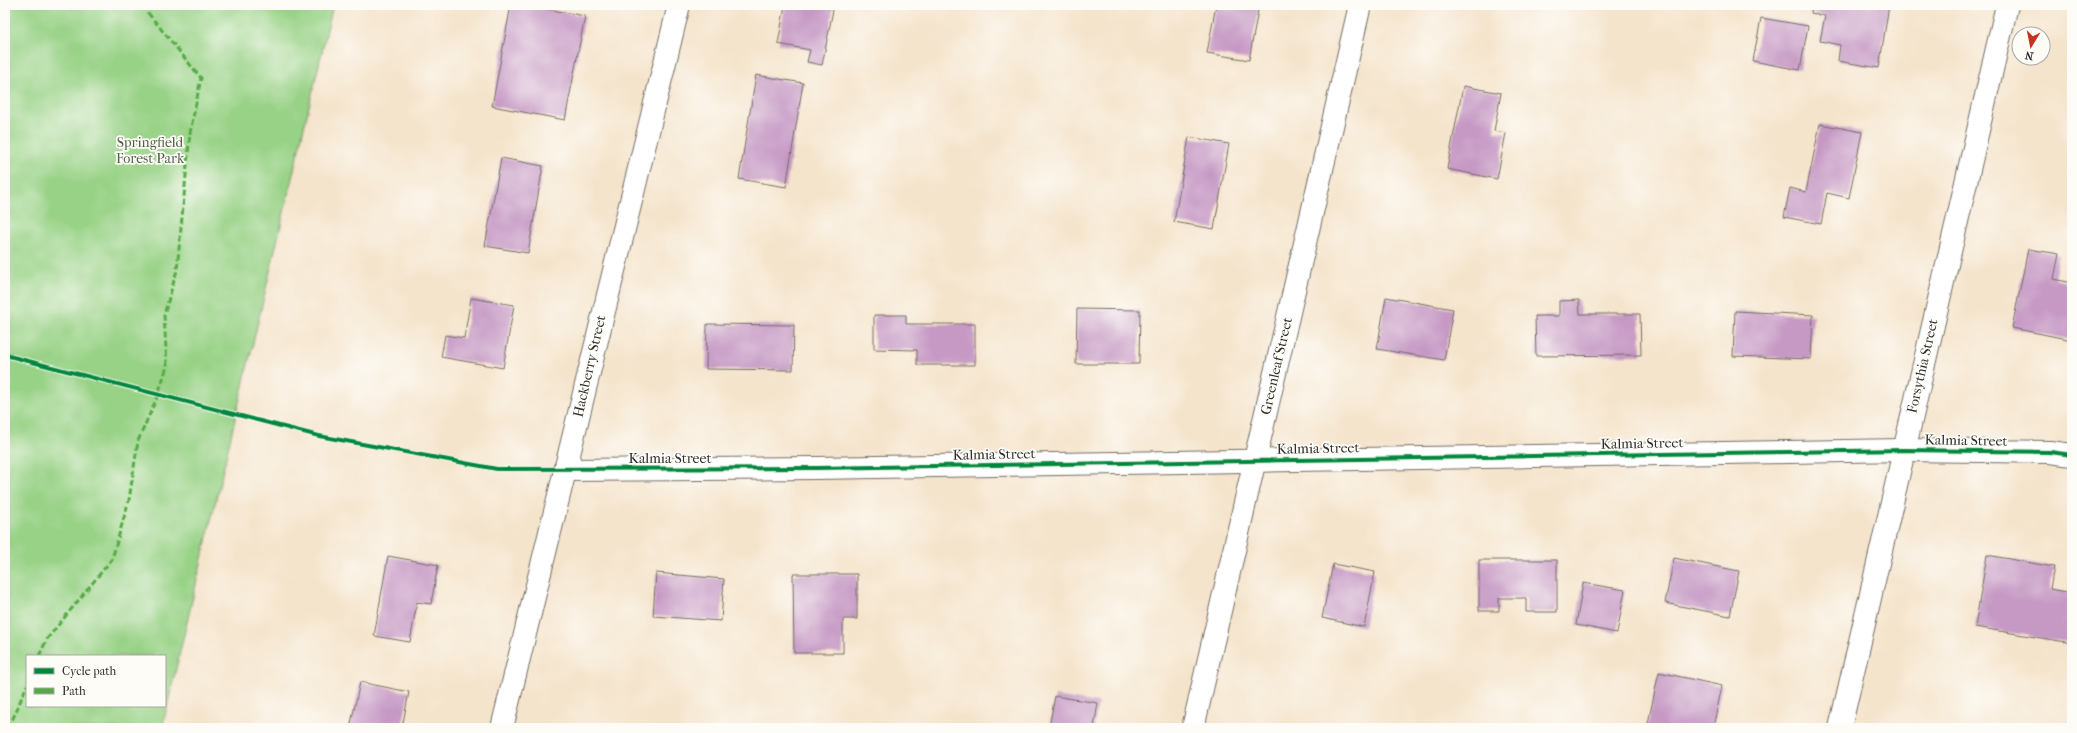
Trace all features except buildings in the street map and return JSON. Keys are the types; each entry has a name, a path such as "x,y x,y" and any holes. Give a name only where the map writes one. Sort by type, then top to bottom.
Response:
{"street":[{"name":"Hackberry Street","path":"502,728 679,5"},
{"name":"Greenleaf Street","path":"1193,728 1360,5"},
{"name":"Forsythia Street","path":"1840,728 2007,5"},
{"name":"Kalmia Street","path":"564,470 825,468 1903,450 2050,452 2072,454"}],"green space":[{"name":"Springfield Forest Park","path":"5,5 333,5 162,728 5,728"}],"marked path":[{"path":"39,655 47,639 112,559 129,500 138,441 158,395 167,366 164,315 177,270 190,133 201,78 148,13 148,5"},
{"path":"9,728 26,687"}],"cycle path":[{"path":"5,355 319,436 497,469 817,468 1903,450 2050,452 2072,455"}]}
